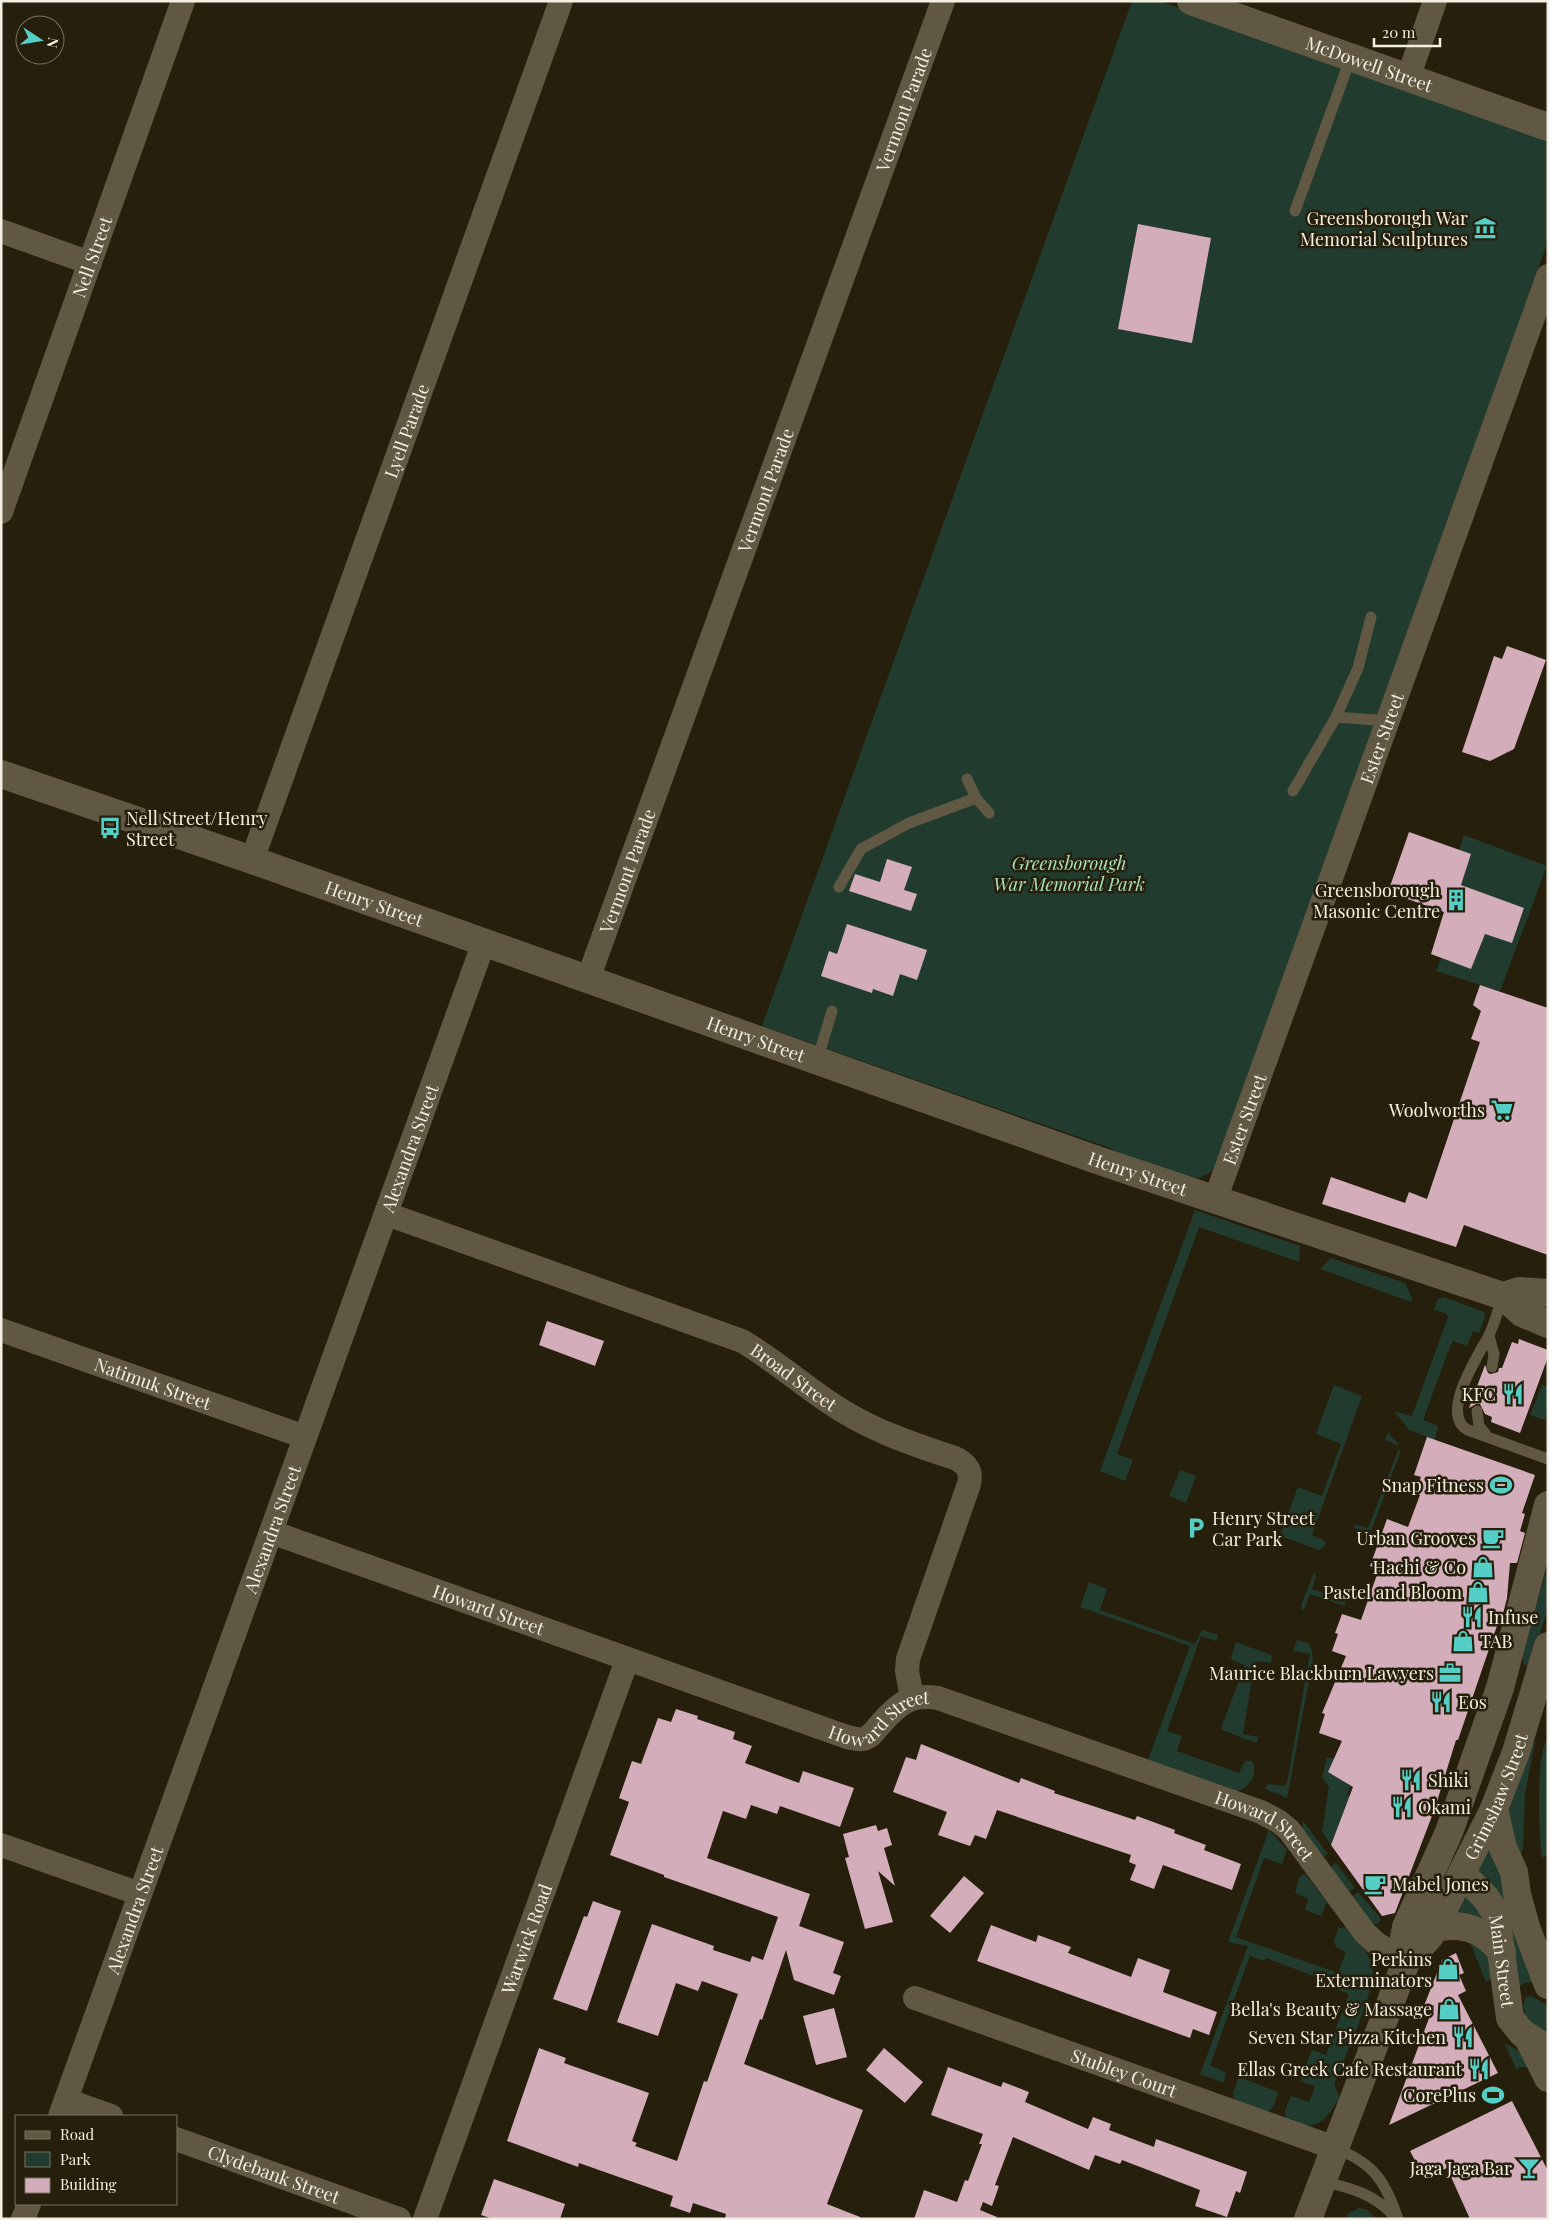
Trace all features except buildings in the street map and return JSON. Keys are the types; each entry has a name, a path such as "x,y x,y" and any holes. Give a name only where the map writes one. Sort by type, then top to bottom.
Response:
{"street":[{"name":"Nell Street","path":"1,512 183,1"},
{"name":"Lyell Parade","path":"252,860 562,1"},
{"name":"Vermont Parade","path":"588,979 942,1"},
{"name":"McDowell Street","path":"1191,1 1548,127"},
{"path":"1408,78 1435,1"},
{"path":"1,231 90,263"},
{"name":"Ester Street","path":"1215,1200 1548,276"},
{"name":"Henry Street","path":"5,773 1215,1200 1503,1296 1522,1313 1548,1324"},
{"name":"Alexandra Street","path":"63,2108 484,942"},
{"name":"Broad Street","path":"386,1214 742,1341 856,1419 878,1430 957,1459 967,1466 971,1478 908,1659 907,1670 912,1698"},
{"name":"Henry Street","path":"1503,1296 1519,1291 1548,1293"},
{"name":"Natimuk Street","path":"1,1330 305,1437"},
{"name":"Grimshaw Street","path":"1406,1962 1403,1942 1406,1927 1440,1854 1464,1794 1500,1688 1548,1506"},
{"name":"Howard Street","path":"271,1532 627,1660 856,1739 870,1736 894,1709 912,1698 929,1696 1275,1818 1288,1830 1365,1933 1377,1944 1406,1962"},
{"name":"Grimshaw Street","path":"1308,2219 1406,1962 1425,1944 1494,1809 1516,1752 1540,1699 1548,1646"},
{"name":"Warwick Road","path":"425,2219 627,1660"},
{"path":"1500,1688 1540,1699"},
{"name":"Main Street","path":"1494,1809 1504,1848 1514,1872 1526,1927 1548,1985"},
{"path":"1,1845 140,1894"},
{"name":"Main Street","path":"1440,1854 1492,1906 1497,1919 1509,2014 1515,2026 1538,2043 1548,2078"},
{"path":"1434,1928 1457,1925 1473,1928 1488,1937 1502,1952"},
{"path":"1509,2014 1515,2000 1527,1989 1536,1989 1548,1996"},
{"name":"Stubley Court","path":"915,1998 1335,2148"},
{"path":"63,2108 105,2115"},
{"name":"Clydebank Street","path":"178,2140 399,2219"},
{"path":"24,2219 29,2205"}],"lane":[{"path":"1295,211 1351,57"},
{"path":"1293,791 1336,717 1358,668 1371,617"},
{"path":"1336,717 1388,720"},
{"path":"967,779 976,798 989,813"},
{"path":"839,887 861,849 910,823 976,798"},
{"path":"817,1061 832,1011"},
{"path":"1503,1296 1489,1336 1474,1360 1457,1405 1456,1414 1459,1423 1464,1428 1548,1459"},
{"path":"1489,1336 1494,1354 1492,1367"},
{"path":"1477,1411 1480,1426 1491,1439"},
{"path":"1335,2148 1362,2161 1374,2171 1386,2191 1397,2219"},
{"path":"1322,2181 1369,2195 1382,2204 1397,2219"}],"green space":[{"name":"Greensborough War Memorial Park","path":"1132,1 1160,1 1548,139 1548,241 1216,1165 1211,1172 1199,1178 1167,1172 1125,1157 1110,1148 762,1026"},
{"path":"1464,835 1547,866 1500,991 1436,971 1441,958 1471,968 1485,934 1512,943 1524,909 1461,885 1471,854 1459,850"},
{"path":"1195,1210 1300,1246 1299,1262 1199,1227 1117,1454 1133,1460 1125,1481 1100,1471"},
{"path":"1331,1258 1405,1283 1412,1298 1411,1302 1320,1269"},
{"path":"1443,1297 1484,1312 1485,1317 1479,1333 1473,1331 1467,1346 1453,1341 1449,1349 1423,1420 1438,1426 1435,1440 1409,1430 1394,1411 1412,1416 1448,1317 1447,1314 1434,1310 1438,1299"},
{"path":"1334,1385 1362,1396 1312,1535 1325,1541 1325,1546 1319,1550 1280,1536 1298,1487 1322,1496 1341,1444 1316,1434"},
{"path":"1542,1385 1548,1387 1548,1411 1545,1420 1530,1415"},
{"path":"1387,1434 1398,1444 1399,1448 1397,1445 1385,1440"},
{"path":"1399,1448 1400,1453 1371,1531 1368,1533 1354,1528 1355,1524 1367,1528 1369,1526"},
{"path":"1180,1470 1196,1476 1186,1503 1169,1496"},
{"path":"1548,1565 1548,1608 1531,1662 1528,1666 1523,1664 1523,1648"},
{"path":"1314,1573 1316,1576 1312,1589 1346,1601 1344,1606 1310,1594 1304,1610 1302,1609 1301,1605"},
{"path":"1089,1582 1107,1589 1100,1610 1195,1644 1202,1630 1218,1635 1216,1641 1201,1636 1167,1731 1182,1736 1177,1751 1239,1773 1245,1761 1252,1761 1254,1771 1249,1784 1236,1791 1148,1760 1190,1646 1080,1607"},
{"path":"1297,1640 1308,1643 1313,1659 1287,1798 1265,1789 1268,1784 1284,1786 1287,1783 1310,1654 1293,1651"},
{"path":"1236,1642 1272,1657 1271,1663 1255,1661 1243,1734 1259,1737 1256,1743 1221,1728 1245,1665 1232,1660 1231,1657"},
{"path":"1548,1738 1548,1855 1542,1858 1539,1796 1541,1760"},
{"path":"1531,1741 1535,1742 1525,1794 1523,1849 1520,1856 1505,1818"},
{"path":"1327,1757 1334,1759 1328,1772 1351,1786 1347,1794 1350,1796 1331,1845 1322,1832 1329,1787 1322,1777"},
{"path":"1303,1821 1328,1854 1322,1857 1302,1829"},
{"path":"1269,1830 1287,1850 1282,1864 1264,1858 1236,1937 1338,1973 1346,1952 1336,1947 1334,1941 1338,1928 1345,1927 1365,1950 1372,1965 1373,1975 1365,2005 1335,2082 1339,2097 1326,2117 1320,2122 1310,2125 1299,2124 1286,2119 1285,2110 1291,2096 1309,2102 1315,2086 1300,2081 1312,2050 1326,2055 1349,1994 1334,1988 1335,1984 1266,1958 1264,1961 1250,1956 1210,2065 1226,2073 1224,2083 1200,2074 1248,1946 1228,1942"},
{"path":"1494,1838 1532,1982 1517,1987 1476,1872"},
{"path":"1336,1863 1355,1888 1348,1893 1330,1868"},
{"path":"1305,1874 1327,1902 1321,1916 1305,1910 1308,1899 1295,1893 1299,1877"},
{"path":"1466,1890 1489,1920 1452,1917"},
{"path":"1358,1892 1381,1919 1377,1924 1373,1924 1351,1897"},
{"path":"1469,1940 1484,1942 1495,1976 1486,1982"},
{"path":"1532,1996 1548,2006 1548,2038 1533,2025 1524,2010 1526,1997"},
{"path":"1504,2043 1527,2055 1531,2067 1518,2067 1517,2070"},
{"path":"1239,2077 1278,2092 1274,2106 1268,2112 1234,2100 1233,2092"},
{"path":"1359,2208 1367,2210 1377,2219 1344,2219 1349,2213"}],"place":[{"name":"Greensborough War Memorial Sculptures","path":"1485,228"},
{"name":"Nell Street/Henry Street","path":"110,828"},
{"name":"Greensborough Masonic Centre","path":"1456,900"},
{"name":"Woolworths","path":"1502,1110"},
{"name":"KFC","path":"1513,1394"},
{"name":"Snap Fitness","path":"1501,1485"},
{"name":"Henry Street Car Park","path":"1196,1528"},
{"name":"Urban Grooves","path":"1493,1538"},
{"name":"Hachi & Co","path":"1483,1567"},
{"name":"Pastel and Bloom","path":"1478,1592"},
{"name":"Infuse","path":"1472,1617"},
{"name":"TAB","path":"1463,1641"},
{"name":"Maurice Blackburn Lawyers","path":"1450,1673"},
{"name":"Eos","path":"1441,1702"},
{"name":"Shiki","path":"1411,1780"},
{"name":"Okami","path":"1402,1807"},
{"name":"Mabel Jones","path":"1375,1884"},
{"name":"Perkins Exterminators","path":"1448,1969"},
{"name":"Bella's Beauty & Massage","path":"1449,2009"},
{"name":"Seven Star Pizza Kitchen","path":"1463,2037"},
{"name":"Ellas Greek Cafe Restaurant","path":"1479,2069"},
{"name":"CorePlus","path":"1493,2095"},
{"name":"Jaga Jaga Bar","path":"1529,2168"}]}
